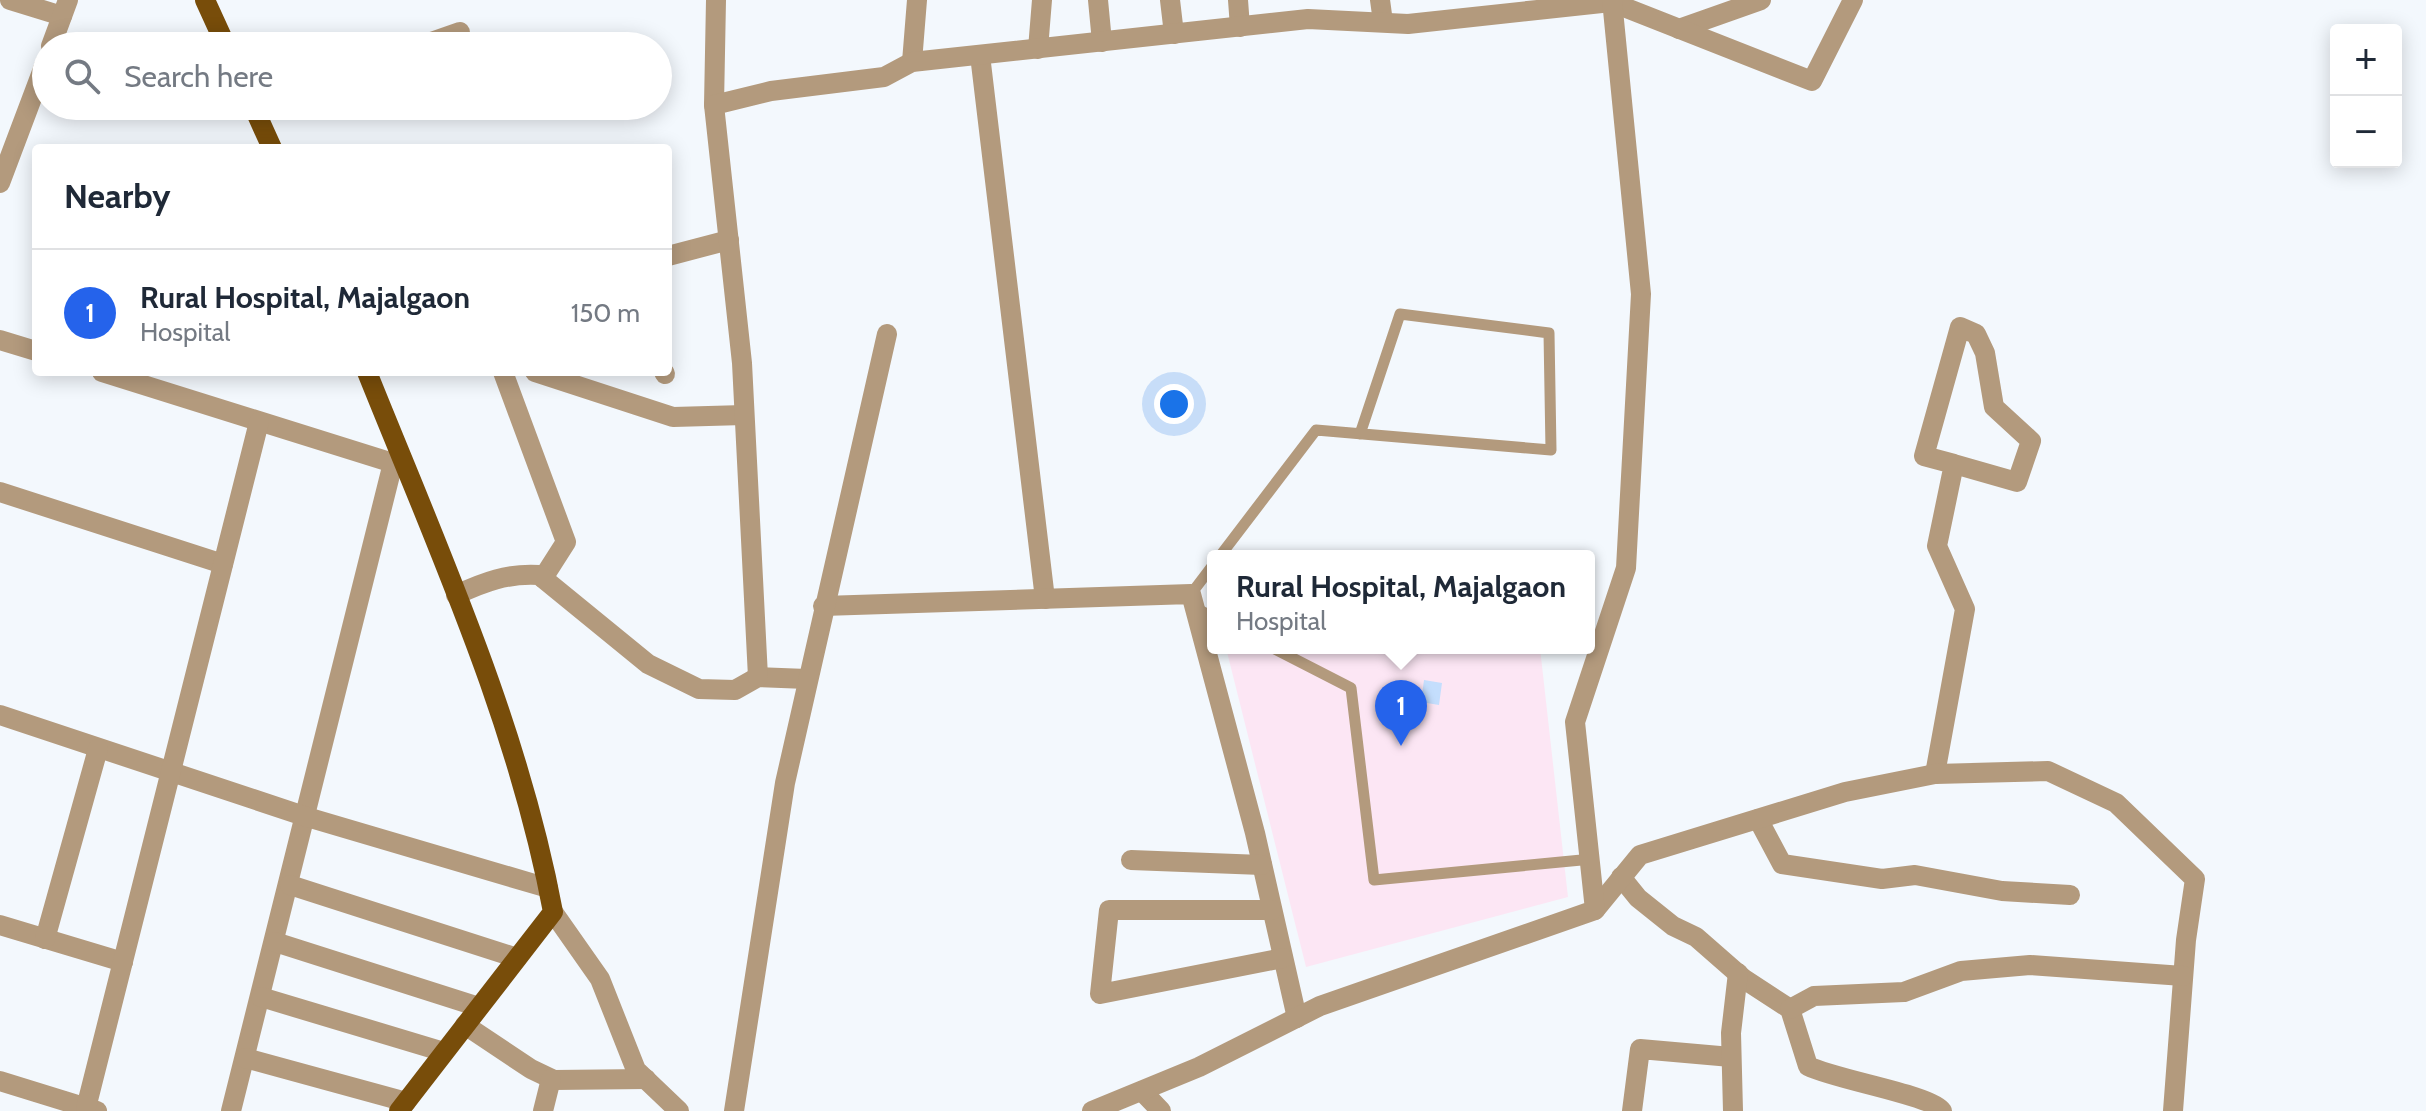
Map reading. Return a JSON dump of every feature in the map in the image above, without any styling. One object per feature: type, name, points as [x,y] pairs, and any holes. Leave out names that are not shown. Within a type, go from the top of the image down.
[{"type":"main road","points":[[205,0],[220,32]]},
{"type":"main road","points":[[259,120],[270,144]]},
{"type":"main road","points":[[369,376],[487,672],[537,829],[553,912],[402,1106]]},
{"type":"street","points":[[10,0],[65,8],[56,32]]},
{"type":"street","points":[[716,0],[714,105],[744,415],[758,677]]},
{"type":"street","points":[[912,62],[917,0]]},
{"type":"street","points":[[1038,49],[1042,0]]},
{"type":"street","points":[[1098,0],[1102,42]]},
{"type":"street","points":[[1170,0],[1174,34]]},
{"type":"street","points":[[1238,0],[1240,27]]},
{"type":"street","points":[[1380,0],[1383,22]]},
{"type":"street","points":[[1679,29],[1761,0]]},
{"type":"street","points":[[714,105],[771,91],[884,77],[912,62],[1240,27],[1307,10],[1408,24],[1612,1],[1812,81],[1853,0]]},
{"type":"street","points":[[1595,910],[1592,859],[1575,722],[1626,568],[1641,294],[1612,1]]},
{"type":"street","points":[[980,55],[1045,599]]},
{"type":"street","points":[[0,183],[32,98]]},
{"type":"street","points":[[672,255],[729,240]]},
{"type":"street","points":[[1960,327],[1976,334],[1985,353],[1994,407],[2031,441],[2017,482],[1954,464],[1924,456],[1960,327]]},
{"type":"street","points":[[734,1111],[785,783],[887,334]]},
{"type":"street","points":[[0,340],[32,350]]},
{"type":"street","points":[[115,376],[393,463],[307,817],[231,1111]]},
{"type":"street","points":[[504,376],[566,542],[543,578]]},
{"type":"street","points":[[547,376],[673,417],[744,415]]},
{"type":"street","points":[[0,1081],[92,1109],[123,962],[259,422]]},
{"type":"street","points":[[1935,774],[1965,609],[1937,546],[1954,464]]},
{"type":"street","points":[[0,492],[223,564]]},
{"type":"street","points":[[456,595],[488,580],[520,574],[543,578],[648,664],[699,689],[735,690],[758,677],[807,679]]},
{"type":"street","points":[[823,606],[1045,599],[1200,606],[1207,635]]},
{"type":"street","points":[[1211,654],[1297,1018]]},
{"type":"street","points":[[0,715],[170,774],[548,888]]},
{"type":"street","points":[[45,939],[98,749]]},
{"type":"street","points":[[1104,1109],[1199,1067],[1320,1006],[1595,910],[1640,855],[1845,792],[1935,774],[2048,771],[2116,803],[2195,879],[2183,976],[2173,1111]]},
{"type":"street","points":[[1758,819],[1782,864],[1882,879],[1915,875],[2002,891],[2070,895]]},
{"type":"street","points":[[1131,860],[1262,865]]},
{"type":"street","points":[[1621,877],[1638,898],[1673,926],[1696,937],[1738,973],[1790,1009],[1808,1066],[1828,1076],[1867,1087],[1925,1098],[1942,1111]]},
{"type":"street","points":[[290,885],[517,958]]},
{"type":"street","points":[[1272,910],[1109,910],[1100,994],[1283,958]]},
{"type":"street","points":[[553,912],[600,979],[636,1070],[679,1111]]},
{"type":"street","points":[[0,925],[123,962]]},
{"type":"street","points":[[275,942],[479,1007]]},
{"type":"street","points":[[1790,1009],[1814,996],[1904,992],[1961,971],[2030,965],[2183,976]]},
{"type":"street","points":[[1733,1111],[1731,1057],[1738,973]]},
{"type":"street","points":[[261,997],[444,1052]]},
{"type":"street","points":[[465,1025],[551,1079],[646,1079]]},
{"type":"street","points":[[1632,1111],[1640,1049],[1731,1057]]},
{"type":"street","points":[[245,1058],[402,1106]]},
{"type":"street","points":[[543,1111],[551,1079]]},
{"type":"street","points":[[1142,1091],[1161,1111]]},
{"type":"lane","points":[[1225,550],[1316,430],[1360,434],[1551,450],[1549,333],[1400,314],[1360,434]]},
{"type":"lane","points":[[1200,606],[1207,584]]},
{"type":"lane","points":[[1285,654],[1351,688],[1374,880],[1592,859]]},
{"type":"shaded area","points":[[1228,654],[1541,654],[1568,897],[1306,967]]},
{"type":"building","points":[[1424,680],[1442,683],[1439,705],[1421,702]]},
{"type":"place","name":"Rural Hospital, Majalgaon","points":[[1401,746]]}]
